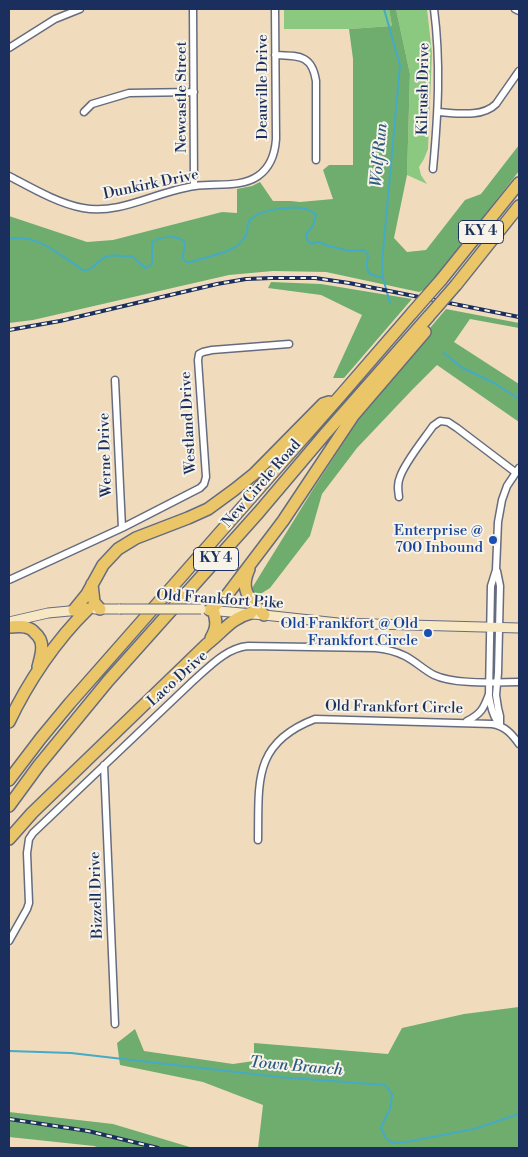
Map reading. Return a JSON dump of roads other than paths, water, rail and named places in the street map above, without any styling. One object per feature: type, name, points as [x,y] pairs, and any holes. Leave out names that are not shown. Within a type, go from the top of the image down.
[{"type":"highway","name":"New Circle Road","points":[[9,780],[70,703],[441,280],[519,183]]},
{"type":"highway","name":"New Circle Road","points":[[9,806],[108,680],[259,512],[456,285],[519,206]]},
{"type":"highway","points":[[207,644],[216,628],[216,618],[208,610],[227,595],[252,563],[283,521],[353,416],[429,327],[429,316]]},
{"type":"highway","points":[[74,610],[86,596],[103,565],[118,548],[136,538],[188,518],[213,505],[254,474],[324,404],[341,395]]},
{"type":"highway","points":[[252,563],[246,577],[245,586],[251,600],[264,614]]},
{"type":"highway","points":[[9,722],[16,706],[60,640],[73,624],[94,609],[92,584]]},
{"type":"highway","points":[[9,839],[32,813],[207,644],[234,620],[251,613]]},
{"type":"highway","points":[[9,627],[28,628],[34,631],[40,638],[42,653],[36,676]]},
{"type":"main road","name":"Old Frankfort Pike","points":[[9,622],[48,613],[120,608],[208,610],[264,614],[338,623],[519,628]]},
{"type":"street","points":[[9,48],[55,18],[80,9]]},
{"type":"street","name":"Newcastle Street","points":[[194,9],[194,186]]},
{"type":"street","name":"Deauville Drive","points":[[246,181],[264,172],[275,151],[275,9]]},
{"type":"street","name":"Kilrush Drive","points":[[433,169],[438,112],[438,46],[434,9]]},
{"type":"street","points":[[515,9],[519,11]]},
{"type":"street","points":[[275,55],[298,56],[308,60],[315,72],[316,160]]},
{"type":"street","points":[[438,112],[470,113],[487,111],[496,104],[519,71]]},
{"type":"street","points":[[84,112],[92,104],[129,93],[194,92]]},
{"type":"street","name":"Dunkirk Drive","points":[[9,176],[53,198],[72,205],[93,209],[115,207],[194,186],[246,181]]},
{"type":"street","name":"Westland Drive","points":[[122,528],[198,489],[204,484],[206,477],[199,354],[212,350],[289,344]]},
{"type":"street","name":"Werne Drive","points":[[115,380],[122,528]]},
{"type":"street","points":[[399,497],[398,485],[404,468],[433,426],[440,421],[448,422],[458,428],[517,470],[506,486],[500,506],[496,570],[491,586],[495,627],[496,695],[500,725]]},
{"type":"street","points":[[9,580],[122,528]]},
{"type":"street","points":[[495,627],[489,694],[493,714],[496,721],[519,744]]},
{"type":"street","name":"Laco Drive","points":[[9,941],[29,903],[27,853],[29,839],[40,825],[104,765],[218,659],[229,652],[243,646],[388,649],[406,656],[434,675],[446,679],[519,682]]},
{"type":"street","points":[[465,722],[475,717],[483,709],[489,694]]},
{"type":"street","name":"Old Frankfort Circle","points":[[258,840],[259,782],[263,767],[275,745],[288,732],[299,725],[315,719],[465,722],[500,725]]},
{"type":"street","name":"Bizzell Drive","points":[[104,765],[115,1024]]},
{"type":"waterway","name":"Wolf Run","points":[[384,9],[400,65],[382,263],[383,278],[390,303]]},
{"type":"waterway","points":[[9,239],[19,238],[39,242],[83,270],[90,269],[108,256],[133,257],[146,268],[152,263],[152,242],[160,238],[178,238],[185,242],[183,259],[186,262],[191,262],[234,248],[246,235],[248,222],[261,213],[275,209],[302,208],[310,210],[316,215],[313,226],[306,234],[309,242],[312,244],[319,242],[350,251],[364,250],[368,255],[367,270],[373,275],[383,278]]},
{"type":"waterway","name":"Wolf Run","points":[[444,353],[461,367],[494,383],[519,399]]},
{"type":"waterway","name":"Town Branch","points":[[9,1051],[71,1053],[279,1077],[385,1085],[392,1094],[390,1109],[381,1127],[385,1137],[392,1143],[474,1129],[519,1114]]},
{"type":"railway","points":[[9,330],[60,321],[217,284],[246,279],[272,278],[315,278],[349,283],[519,317]]},
{"type":"railway","points":[[9,1119],[88,1131],[158,1148]]},
{"type":"place","name":"Enterprise @ 700 Inbound","points":[[493,540]]},
{"type":"place","name":"Old Frankfort @ Old Frankfort Circle","points":[[428,633]]}]
